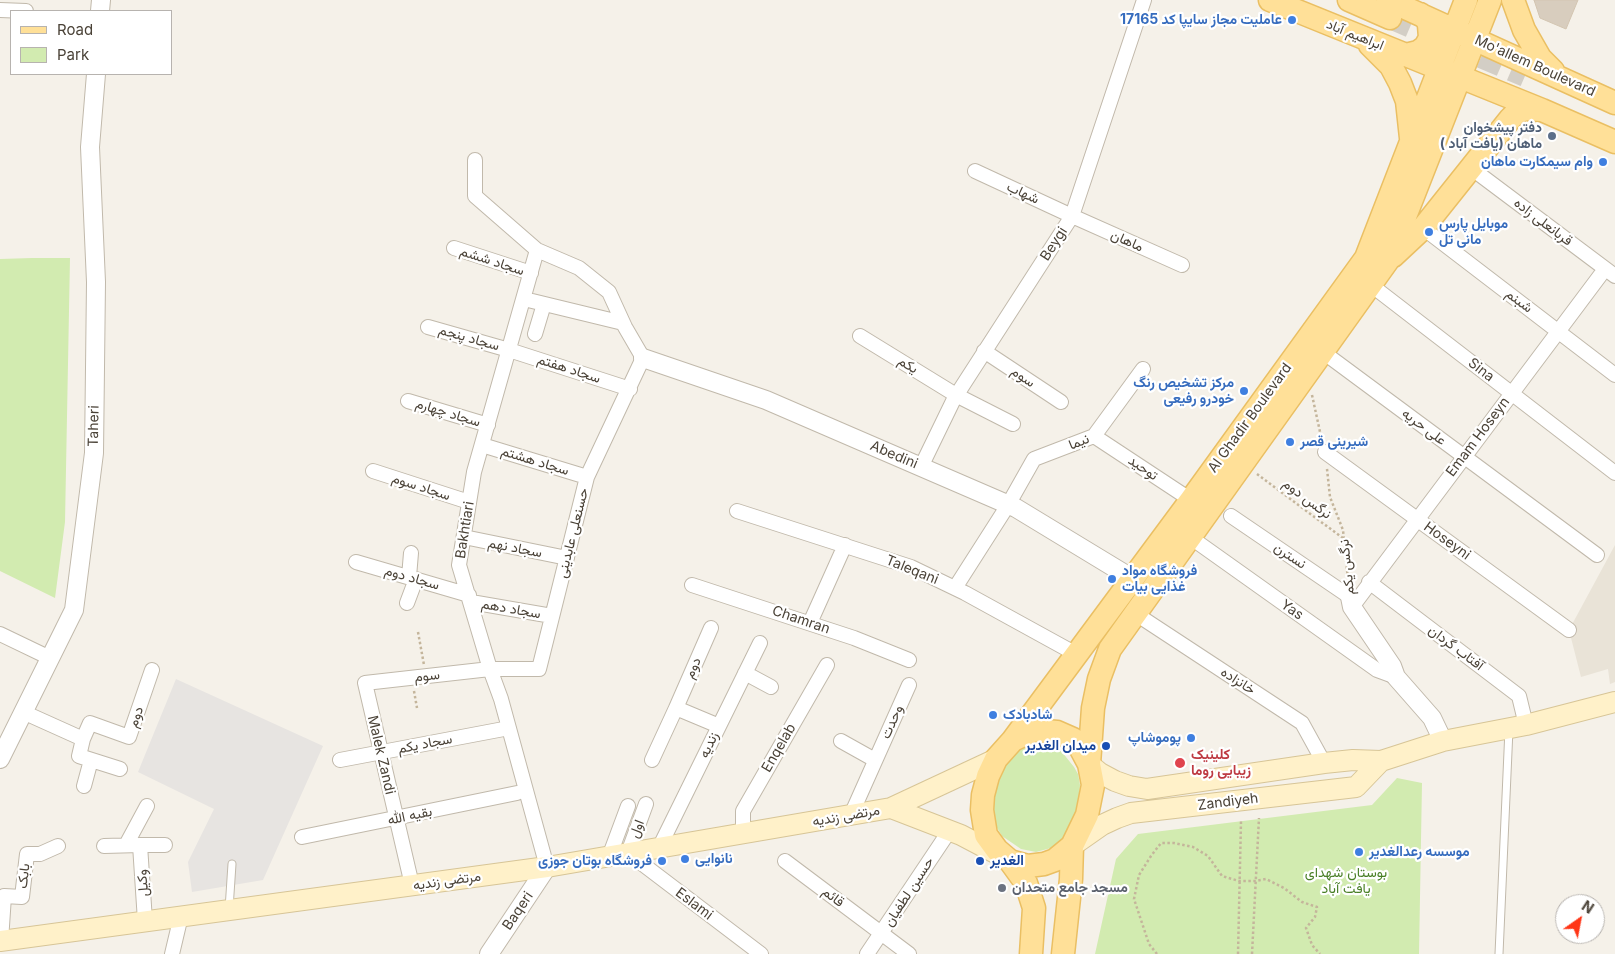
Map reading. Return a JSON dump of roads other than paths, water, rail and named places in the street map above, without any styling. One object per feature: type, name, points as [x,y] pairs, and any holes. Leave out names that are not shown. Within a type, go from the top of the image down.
[{"type":"main road","name":"ابراهیم آباد","points":[[1270,0],[1381,23],[1420,14],[1454,30]]},
{"type":"main road","name":"ابراهیم آباد","points":[[1306,0],[1381,23]]},
{"type":"main road","name":"ابراهیم آباد","points":[[1349,0],[1381,23],[1406,55],[1450,73]]},
{"type":"main road","points":[[1450,73],[1454,30],[1466,0]]},
{"type":"main road","points":[[1450,73],[1475,39],[1490,0]]},
{"type":"main road","points":[[1513,0],[1524,30],[1540,58],[1559,77]]},
{"type":"main road","points":[[1406,55],[1418,52],[1425,47],[1430,38],[1427,19],[1420,14]]},
{"type":"main road","points":[[1381,23],[1391,66],[1400,82],[1407,101],[1412,141]]},
{"type":"main road","name":"Mo'allem Boulevard","points":[[1454,30],[1615,103]]},
{"type":"main road","points":[[1482,86],[1479,75],[1481,64],[1486,54],[1496,48]]},
{"type":"main road","points":[[1450,73],[1615,142]]},
{"type":"main road","name":"Al Ghadir Boulevard","points":[[1012,740],[1133,579],[1366,258],[1412,141],[1450,73]]},
{"type":"main road","name":"Al Ghadir Boulevard","points":[[1090,764],[1093,708],[1099,679],[1110,649],[1388,260],[1450,73]]},
{"type":"main road","name":"Mo'allem Boulevard","points":[[1615,114],[1521,84],[1615,135]]},
{"type":"main road","points":[[1388,260],[1424,228],[1470,168],[1517,112],[1526,109],[1542,110]]},
{"type":"main road","name":"Zandiyeh","points":[[1090,764],[1100,773],[1114,781],[1147,789],[1324,763],[1353,760],[1381,761],[1443,741],[1517,727],[1615,702]]},
{"type":"main road","points":[[891,808],[950,830],[1010,861],[1028,866],[1044,864],[1055,860],[1072,846],[1083,826],[1092,795],[1093,785],[1090,764],[1073,739],[1057,732],[1034,730],[1012,740],[996,759],[988,776],[983,795],[983,822],[986,835],[1010,861],[1026,883],[1034,908],[1031,951],[1063,952],[1071,879],[1072,846]]},
{"type":"main road","name":"مرتضی زندیه","points":[[0,941],[547,867],[891,808],[996,759]]},
{"type":"main road","name":"Zandiyeh","points":[[1072,846],[1102,825],[1130,814],[1356,787],[1381,761]]},
{"type":"street","name":"Beygi","points":[[921,467],[956,394],[1072,216],[1144,0]]},
{"type":"street","name":"Taheri","points":[[0,759],[4,741],[23,712],[74,610],[94,453],[96,282],[90,147],[96,75]]},
{"type":"street","points":[[475,160],[475,196],[537,250],[578,268],[608,292],[622,323],[644,358]]},
{"type":"street","name":"قربانعلی زاده","points":[[1470,168],[1610,272]]},
{"type":"street","name":"شهاب","points":[[975,171],[1072,216]]},
{"type":"street","name":"ماهان","points":[[1072,216],[1182,265]]},
{"type":"street","name":"شبنم","points":[[1424,228],[1615,375]]},
{"type":"street","name":"سجاد ششم","points":[[454,248],[531,274]]},
{"type":"street","name":"Bakhtiari","points":[[537,250],[474,472],[460,565],[490,669],[501,699],[547,867]]},
{"type":"street","name":"Emam Hoseyn","points":[[1351,602],[1369,582],[1558,331],[1610,272]]},
{"type":"street","name":"Sina","points":[[1371,285],[1615,473]]},
{"type":"street","points":[[524,299],[622,323]]},
{"type":"street","points":[[535,334],[544,304]]},
{"type":"street","name":"سجاد پنجم","points":[[428,327],[509,350]]},
{"type":"street","name":"یکم","points":[[860,336],[956,394]]},
{"type":"street","name":"سجاد هفتم","points":[[509,350],[630,388]]},
{"type":"street","name":"سوم","points":[[984,351],[1061,402]]},
{"type":"street","name":"علی حریه","points":[[1323,352],[1597,555]]},
{"type":"street","name":"حسنعلی عابدینی","points":[[490,669],[538,669],[587,477],[644,358]]},
{"type":"street","name":"Abedini","points":[[644,358],[766,400],[1008,505],[1133,579]]},
{"type":"street","name":"نیما","points":[[955,588],[1008,505],[1034,459],[1094,436],[1143,369]]},
{"type":"street","points":[[956,394],[1013,424]]},
{"type":"street","name":"سجاد چهارم","points":[[408,400],[488,425]]},
{"type":"street","name":"توحید","points":[[1094,436],[1191,500]]},
{"type":"street","name":"سجاد هشتم","points":[[482,445],[587,477]]},
{"type":"street","name":"Hoseyni","points":[[1325,452],[1569,630]]},
{"type":"street","name":"سجاد سوم","points":[[373,471],[469,502]]},
{"type":"street","name":"Taleqani","points":[[737,511],[911,567],[955,588],[1076,654]]},
{"type":"street","name":"نسترن","points":[[1231,516],[1351,602]]},
{"type":"street","name":"سجاد نهم","points":[[464,537],[567,558]]},
{"type":"street","name":"Yas","points":[[1190,538],[1378,670],[1396,677]]},
{"type":"street","points":[[810,623],[845,545]]},
{"type":"street","points":[[407,603],[412,578],[411,553]]},
{"type":"street","name":"سجاد دوم","points":[[356,562],[412,578],[470,598]]},
{"type":"street","name":"آفتاب گردان","points":[[1369,582],[1519,696],[1517,727]]},
{"type":"street","name":"Chamran","points":[[692,585],[854,638],[909,660]]},
{"type":"street","name":"سجاد دهم","points":[[470,598],[552,616]]},
{"type":"street","name":"نرگس یکم","points":[[1351,602],[1392,666],[1396,677],[1432,718],[1443,741]]},
{"type":"street","name":"خانزاده","points":[[1136,614],[1302,723],[1324,763]]},
{"type":"street","name":"دوم","points":[[652,760],[711,628]]},
{"type":"street","points":[[0,634],[50,658]]},
{"type":"street","name":"زندیه","points":[[659,848],[760,643]]},
{"type":"street","name":"Enqelab","points":[[743,834],[743,811],[827,665]]},
{"type":"street","name":"سوم","points":[[365,683],[490,669]]},
{"type":"street","name":"دوم","points":[[83,739],[90,723],[129,737],[152,670]]},
{"type":"street","points":[[745,673],[772,687]]},
{"type":"street","name":"Malek Zandi","points":[[365,683],[412,886]]},
{"type":"street","name":"وحدت","points":[[851,815],[909,685]]},
{"type":"street","points":[[676,708],[719,726]]},
{"type":"street","points":[[23,712],[83,739],[79,756],[120,769]]},
{"type":"street","name":"سجاد یکم","points":[[340,760],[508,728]]},
{"type":"street","points":[[841,741],[875,760]]},
{"type":"street","points":[[84,786],[92,760]]},
{"type":"street","name":"بقیه الله","points":[[302,837],[517,793]]},
{"type":"street","name":"اول","points":[[618,855],[646,804]]},
{"type":"street","points":[[133,845],[148,806]]},
{"type":"street","points":[[618,855],[628,806]]},
{"type":"street","name":"حسین لطفیان","points":[[867,954],[950,830]]},
{"type":"street","name":"وکیل","points":[[133,845],[145,921]]},
{"type":"street","points":[[104,846],[165,845]]},
{"type":"street","name":"بابک","points":[[0,941],[4,896],[22,897],[27,854],[40,854],[58,846]]},
{"type":"street","name":"Eslami","points":[[618,855],[760,954]]},
{"type":"street","name":"قائم","points":[[785,861],[910,954]]},
{"type":"street","name":"Baqeri","points":[[489,954],[547,867]]},
{"type":"street","points":[[172,954],[181,916]]},
{"type":"lane","points":[[1500,954],[1517,727]]},
{"type":"lane","points":[[228,910],[232,864]]},
{"type":"tunnel","points":[[1390,18],[1525,76]]},
{"type":"place","name":"عاملیت مجاز سایپا کد 17165","points":[[1292,20]]},
{"type":"place","name":"دفتر پیشخوان ماهان (یافت آباد )","points":[[1552,136]]},
{"type":"place","name":"وام سیمکارت ماهان","points":[[1603,162]]},
{"type":"place","name":"موبایل پارس مانی تل","points":[[1429,232]]},
{"type":"place","name":"مرکز تشخیص رنگ خودرو رفیعی","points":[[1244,391]]},
{"type":"place","name":"شیرینی قصر","points":[[1290,442]]},
{"type":"place","name":"فروشگاه مواد غذایی بیات","points":[[1112,579]]},
{"type":"place","name":"شادبادک","points":[[993,715]]},
{"type":"place","name":"پوموشاپ","points":[[1191,738]]},
{"type":"place","name":"میدان الغدیر","points":[[1106,746]]},
{"type":"place","name":"کلینیک زیبایی روما","points":[[1180,763]]},
{"type":"place","name":"موسسه رعدالغدیر","points":[[1359,852]]},
{"type":"place","name":"نانوایی","points":[[685,859]]},
{"type":"place","name":"فروشگاه بوتان جوزی","points":[[662,861]]},
{"type":"place","name":"الغدیر","points":[[980,861]]},
{"type":"place","name":"مسجد جامع متحدان","points":[[1002,888]]},
{"type":"park label","name":"بوستان شهدای یافت آباد","points":[[1346,882]]}]
